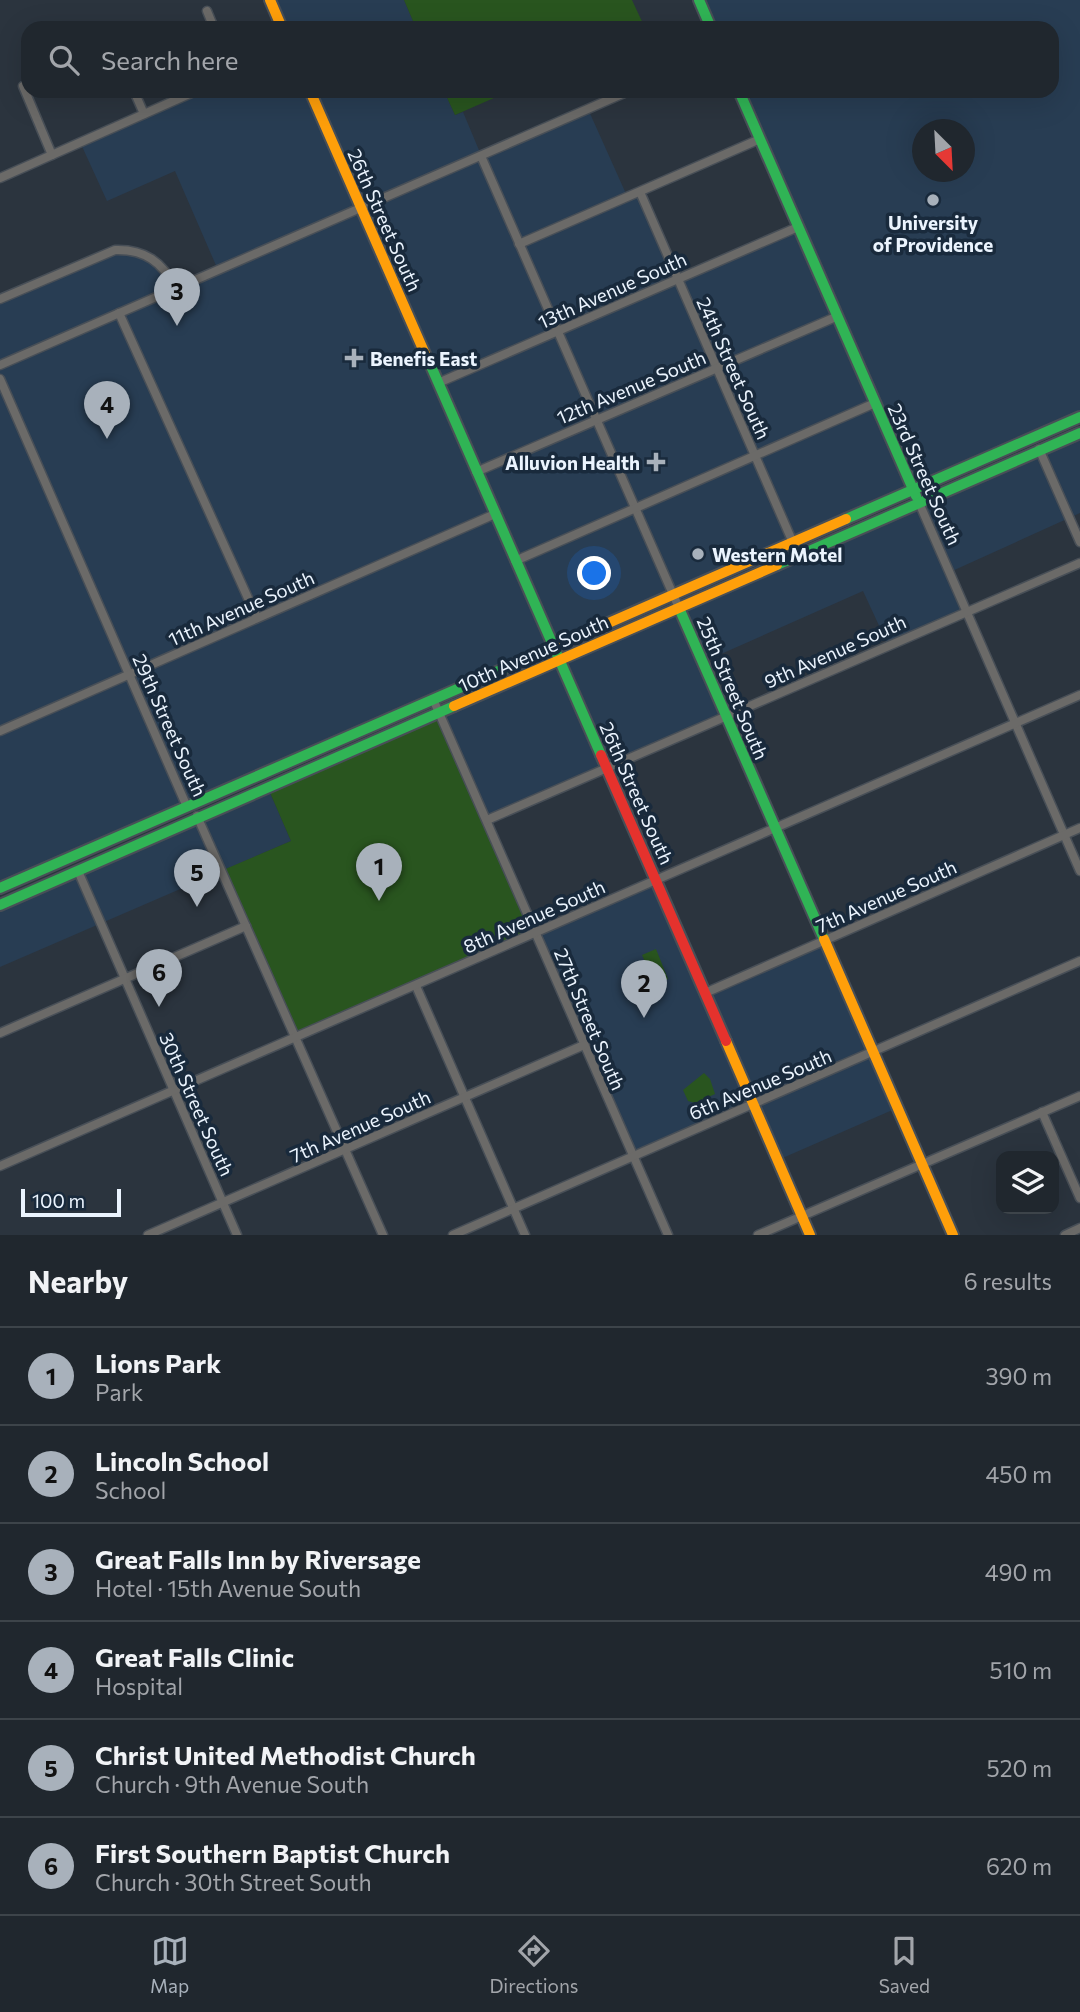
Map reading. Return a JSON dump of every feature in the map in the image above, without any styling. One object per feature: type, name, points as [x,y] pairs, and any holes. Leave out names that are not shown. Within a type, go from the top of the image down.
[{"type":"main road","points":[[270,0],[279,21]]},
{"type":"main road","points":[[699,0],[708,21]]},
{"type":"main road","name":"26th Street South","points":[[313,98],[810,1235]]},
{"type":"main road","name":"23rd Street South","points":[[742,98],[920,505]]},
{"type":"main road","name":"10th Avenue South","points":[[0,888],[1080,417]]},
{"type":"main road","name":"10th Avenue South","points":[[0,905],[1080,433]]},
{"type":"main road","name":"25th Street South","points":[[679,608],[953,1235]]},
{"type":"street","points":[[207,11],[211,21]]},
{"type":"street","points":[[28,98],[52,155]]},
{"type":"street","points":[[137,98],[144,114]]},
{"type":"street","points":[[0,178],[180,98]]},
{"type":"street","points":[[0,365],[613,98]]},
{"type":"street","points":[[519,244],[760,139]]},
{"type":"street","name":"25th Street South","points":[[481,156],[679,608]]},
{"type":"street","name":"24th Street South","points":[[640,191],[799,558]]},
{"type":"street","name":"13th Avenue South","points":[[438,383],[798,227]]},
{"type":"street","points":[[0,299],[99,255],[123,250],[146,254],[157,261],[176,288]]},
{"type":"street","points":[[119,313],[257,618]]},
{"type":"street","name":"12th Avenue South","points":[[476,472],[838,316]]},
{"type":"street","name":"29th Street South","points":[[0,379],[130,673],[185,806],[200,818],[383,1235]]},
{"type":"street","points":[[515,561],[875,403]]},
{"type":"street","points":[[1034,438],[1080,542]]},
{"type":"street","name":"23rd Street South","points":[[920,505],[1080,871]]},
{"type":"street","name":"11th Avenue South","points":[[0,731],[495,514]]},
{"type":"street","name":"9th Avenue South","points":[[487,820],[1080,563]]},
{"type":"street","name":"8th Avenue South","points":[[0,1166],[1080,695]]},
{"type":"street","name":"27th Street South","points":[[433,699],[668,1235]]},
{"type":"street","name":"7th Avenue South","points":[[705,993],[1080,828]]},
{"type":"street","name":"30th Street South","points":[[78,871],[237,1235]]},
{"type":"street","points":[[0,1033],[246,926]]},
{"type":"street","name":"6th Avenue South","points":[[453,1235],[1080,961]]},
{"type":"street","points":[[416,985],[525,1235]]},
{"type":"street","name":"7th Avenue South","points":[[148,1235],[584,1045]]},
{"type":"street","points":[[758,1235],[1080,1096]]},
{"type":"street","points":[[1042,1112],[1080,1198]]},
{"type":"street","points":[[1065,1235],[1080,1228]]},
{"type":"shaded area","points":[[270,0],[404,0],[413,21],[279,21]]},
{"type":"shaded area","points":[[699,0],[1080,0],[1080,418],[0,888],[0,299],[115,250],[146,254],[176,288],[218,270],[175,171],[107,201],[80,142],[180,98],[447,98],[455,115],[463,112],[481,155],[588,109],[627,196],[640,192],[678,278],[798,227],[742,98],[1059,98],[1059,21],[708,21]]},
{"type":"shaded area","points":[[1080,433],[1080,513],[950,572],[967,611],[888,645],[863,591],[703,662],[726,716],[487,820],[440,713]]},
{"type":"shaded area","points":[[268,788],[291,841],[0,967],[0,905]]},
{"type":"shaded area","points":[[656,880],[705,992],[825,941],[897,1108],[778,1160],[753,1104],[633,1156],[536,932]]},
{"type":"green space","points":[[404,0],[632,0],[642,21],[413,21]]},
{"type":"green space","points":[[447,98],[494,98],[455,115]]},
{"type":"green space","points":[[440,713],[536,932],[296,1038],[223,870],[291,841],[268,788]]},
{"type":"green space","points":[[656,949],[668,979],[655,985],[642,955]]},
{"type":"green space","points":[[704,1073],[710,1079],[715,1094],[695,1103],[688,1101],[683,1090]]},
{"type":"traffic: fast","points":[[699,0],[708,21]]},
{"type":"traffic: fast","points":[[742,98],[916,496]]},
{"type":"traffic: fast","points":[[431,366],[601,755]]},
{"type":"traffic: fast","points":[[846,519],[1080,417]]},
{"type":"traffic: fast","points":[[777,565],[1080,433]]},
{"type":"traffic: fast","points":[[679,608],[824,939]]},
{"type":"traffic: fast","points":[[0,888],[540,653]]},
{"type":"traffic: fast","points":[[0,905],[454,706]]},
{"type":"traffic: slow","points":[[270,0],[279,21]]},
{"type":"traffic: slow","points":[[313,98],[429,363]]},
{"type":"traffic: slow","points":[[540,653],[846,519]]},
{"type":"traffic: slow","points":[[454,706],[777,565]]},
{"type":"traffic: slow","points":[[824,939],[953,1235]]},
{"type":"traffic: slow","points":[[726,1041],[810,1235]]},
{"type":"traffic: jam","points":[[601,755],[726,1041]]},
{"type":"place","name":"University of Providence","points":[[933,200]]},
{"type":"place","name":"Great Falls Inn by Riversage","points":[[177,326]]},
{"type":"place","name":"Benefis East","points":[[354,358]]},
{"type":"place","name":"Great Falls Clinic","points":[[107,439]]},
{"type":"place","name":"Alluvion Health","points":[[656,462]]},
{"type":"place","name":"Western Motel","points":[[698,554]]},
{"type":"place","name":"Lions Park","points":[[379,901]]},
{"type":"place","name":"Christ United Methodist Church","points":[[197,907]]},
{"type":"place","name":"First Southern Baptist Church","points":[[159,1007]]},
{"type":"place","name":"Lincoln School","points":[[644,1018]]}]
